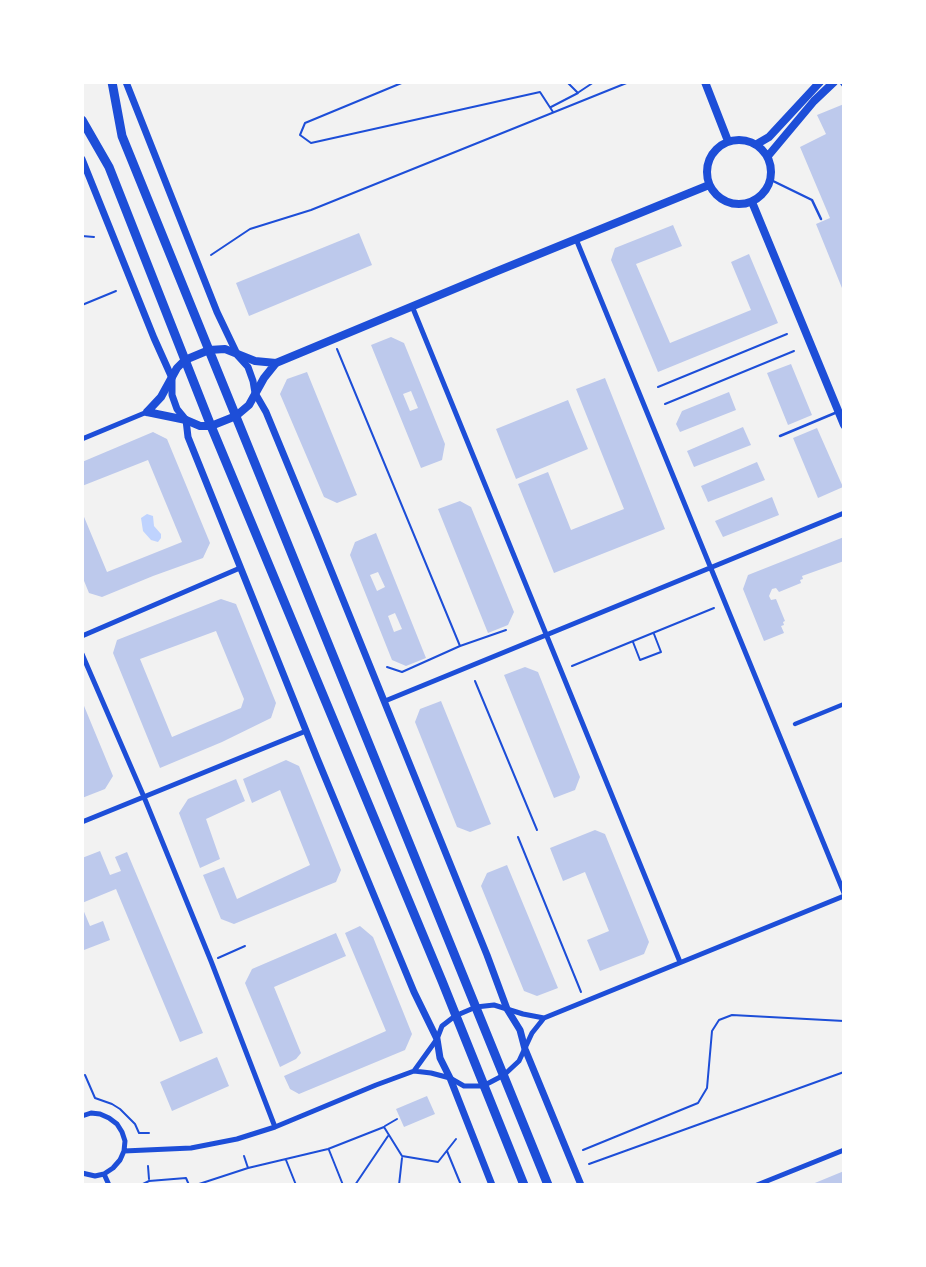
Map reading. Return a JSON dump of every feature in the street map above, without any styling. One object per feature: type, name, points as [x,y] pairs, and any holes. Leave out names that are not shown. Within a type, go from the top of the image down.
[{"type":"main road","points":[[112,82],[122,136],[548,1185]]},
{"type":"main road","points":[[705,82],[728,141]]},
{"type":"main road","points":[[757,144],[769,137],[820,82]]},
{"type":"main road","points":[[768,156],[814,101],[834,82]]},
{"type":"main road","points":[[82,120],[109,167],[211,426],[335,721],[524,1185]]},
{"type":"main road","points":[[748,140],[757,144],[768,156],[772,172],[767,189],[761,197],[752,202],[727,202],[709,185],[709,159],[717,148],[728,141],[748,140]]},
{"type":"main road","points":[[147,412],[161,397],[177,368],[185,360],[209,350],[225,349],[255,361],[276,362],[709,185]]},
{"type":"main road","points":[[752,202],[844,425]]},
{"type":"main road","points":[[147,412],[186,420],[200,426],[211,426],[236,416],[249,405],[276,362]]},
{"type":"street","points":[[126,82],[217,312],[238,356],[248,367],[255,393],[281,448],[581,1185]]},
{"type":"street","points":[[82,159],[172,378],[172,395],[177,409],[186,420],[188,437],[240,568],[414,992],[437,1039],[440,1058],[492,1185]]},
{"type":"street","points":[[124,1151],[191,1148],[237,1139],[275,1127],[414,1071],[450,1078],[464,1086],[483,1086],[504,1075],[519,1061],[532,1033],[544,1018],[844,895],[576,239]]},
{"type":"street","points":[[412,306],[680,962]]},
{"type":"street","points":[[82,439],[147,412]]},
{"type":"street","points":[[384,701],[844,513]]},
{"type":"street","points":[[82,636],[240,568]]},
{"type":"street","points":[[82,654],[211,961],[275,1127]]},
{"type":"street","points":[[795,724],[844,704]]},
{"type":"street","points":[[82,822],[306,731]]},
{"type":"street","points":[[414,1071],[443,1026],[455,1016],[476,1007],[494,1005],[544,1018]]},
{"type":"street","points":[[82,1116],[100,1114],[109,1118],[117,1124],[125,1141],[124,1151],[113,1168],[104,1174],[82,1173]]},
{"type":"street","points":[[757,1185],[844,1150]]},
{"type":"street","points":[[104,1174],[109,1185]]},
{"type":"lane","points":[[840,82],[844,87]]},
{"type":"lane","points":[[771,180],[812,200],[821,219]]},
{"type":"lane","points":[[780,436],[838,411]]},
{"type":"path","points":[[404,82],[304,123],[300,135],[311,143],[540,92],[554,113]]},
{"type":"path","points":[[567,82],[578,93]]},
{"type":"path","points":[[211,256],[250,229],[311,210],[629,82]]},
{"type":"path","points":[[550,107],[592,83]]},
{"type":"path","points":[[82,236],[94,237]]},
{"type":"path","points":[[82,304],[116,290]]},
{"type":"path","points":[[658,387],[787,334]]},
{"type":"path","points":[[332,339],[460,646]]},
{"type":"path","points":[[665,404],[794,351]]},
{"type":"path","points":[[572,666],[714,608]]},
{"type":"path","points":[[387,667],[402,672],[460,646],[506,630]]},
{"type":"path","points":[[632,641],[640,660],[651,656],[661,652],[653,633]]},
{"type":"path","points":[[475,681],[537,830]]},
{"type":"path","points":[[518,838],[584,1002]]},
{"type":"path","points":[[211,961],[245,947]]},
{"type":"path","points":[[583,1150],[698,1103],[707,1088],[712,1031],[719,1020],[732,1015],[844,1021]]},
{"type":"path","points":[[589,1164],[844,1072]]},
{"type":"path","points":[[85,1075],[95,1098],[120,1109],[135,1124],[139,1133],[149,1133]]},
{"type":"path","points":[[196,1185],[248,1168],[328,1149],[384,1127],[397,1119]]},
{"type":"path","points":[[384,1127],[402,1156],[399,1185]]},
{"type":"path","points":[[355,1185],[389,1134]]},
{"type":"path","points":[[402,1156],[438,1162],[456,1139]]},
{"type":"path","points":[[328,1149],[343,1185]]},
{"type":"path","points":[[447,1150],[461,1185]]},
{"type":"path","points":[[244,1156],[248,1168]]},
{"type":"path","points":[[285,1158],[296,1185]]},
{"type":"path","points":[[148,1166],[149,1181]]},
{"type":"path","points":[[141,1185],[149,1181],[186,1178],[189,1185]]},
{"type":"water","points":[[147,514],[153,516],[154,526],[161,534],[158,542],[151,540],[143,531],[141,518]]},
{"type":"building","points":[[844,104],[844,293],[816,224],[830,218],[800,147],[826,134],[817,115]]},
{"type":"building","points":[[673,225],[682,246],[636,264],[670,343],[751,310],[731,262],[749,254],[778,323],[658,372],[611,260],[615,248]]},
{"type":"building","points":[[359,233],[372,265],[249,316],[236,283]]},
{"type":"building","points":[[391,337],[404,343],[445,444],[442,460],[421,468],[371,345]],"holes":[[[411,391],[418,408],[410,411],[403,394]]]},
{"type":"building","points":[[791,364],[812,415],[788,425],[767,373]]},
{"type":"building","points":[[307,372],[357,495],[337,503],[324,497],[280,394],[287,379]]},
{"type":"building","points":[[605,378],[665,529],[554,573],[518,484],[548,472],[571,530],[624,509],[576,389]]},
{"type":"building","points":[[729,392],[736,410],[680,432],[676,424],[682,411]]},
{"type":"building","points":[[568,400],[588,449],[516,479],[496,429]]},
{"type":"building","points":[[743,427],[751,445],[694,467],[687,451]]},
{"type":"building","points":[[817,428],[843,487],[818,498],[793,438]]},
{"type":"building","points":[[153,432],[167,439],[210,543],[203,558],[102,597],[89,593],[82,576],[82,512],[107,572],[182,542],[148,460],[82,486],[82,462]]},
{"type":"building","points":[[757,462],[765,480],[708,502],[701,486]]},
{"type":"building","points":[[772,497],[779,515],[723,537],[715,521]]},
{"type":"building","points":[[460,501],[471,507],[514,612],[508,625],[488,633],[438,509]]},
{"type":"building","points":[[376,533],[426,658],[406,666],[392,660],[350,555],[355,542]],"holes":[[[378,572],[385,587],[377,591],[370,575]],[[395,613],[402,629],[394,632],[388,616]]]},
{"type":"building","points":[[844,537],[844,561],[802,576],[801,583],[779,592],[776,588],[772,589],[769,596],[771,600],[776,599],[785,621],[781,626],[784,633],[764,641],[743,589],[748,575]]},
{"type":"building","points":[[221,599],[236,604],[276,703],[271,718],[160,768],[113,653],[117,640]],"holes":[[[216,631],[244,699],[241,708],[172,737],[140,659]]]},
{"type":"building","points":[[525,667],[538,672],[580,777],[575,790],[554,798],[504,675]]},
{"type":"building","points":[[82,701],[113,776],[105,789],[82,798]]},
{"type":"building","points":[[441,701],[491,824],[470,832],[457,827],[415,722],[420,709]]},
{"type":"building","points":[[286,760],[299,766],[341,870],[336,882],[234,924],[221,919],[203,875],[224,867],[237,899],[310,865],[280,790],[252,803],[243,779]]},
{"type":"building","points":[[236,779],[245,801],[206,819],[220,859],[200,868],[179,813],[188,799]]},
{"type":"building","points":[[595,830],[605,834],[649,942],[644,954],[600,971],[587,940],[609,931],[585,872],[563,881],[550,848]]},
{"type":"building","points":[[100,851],[110,875],[121,871],[115,857],[127,852],[203,1033],[180,1042],[116,889],[82,903],[82,858]]},
{"type":"building","points":[[507,865],[558,988],[537,996],[524,991],[481,886],[487,873]]},
{"type":"building","points":[[82,907],[90,926],[103,921],[110,940],[84,950]]},
{"type":"building","points":[[360,926],[373,937],[412,1034],[405,1050],[299,1094],[290,1089],[284,1076],[386,1031],[345,933]]},
{"type":"building","points":[[336,933],[346,956],[274,987],[301,1053],[296,1059],[280,1067],[245,983],[252,969]]},
{"type":"building","points":[[217,1057],[229,1086],[172,1111],[160,1082]]},
{"type":"building","points":[[427,1096],[435,1114],[404,1127],[396,1109]]},
{"type":"building","points":[[844,1171],[844,1185],[810,1185]]}]
